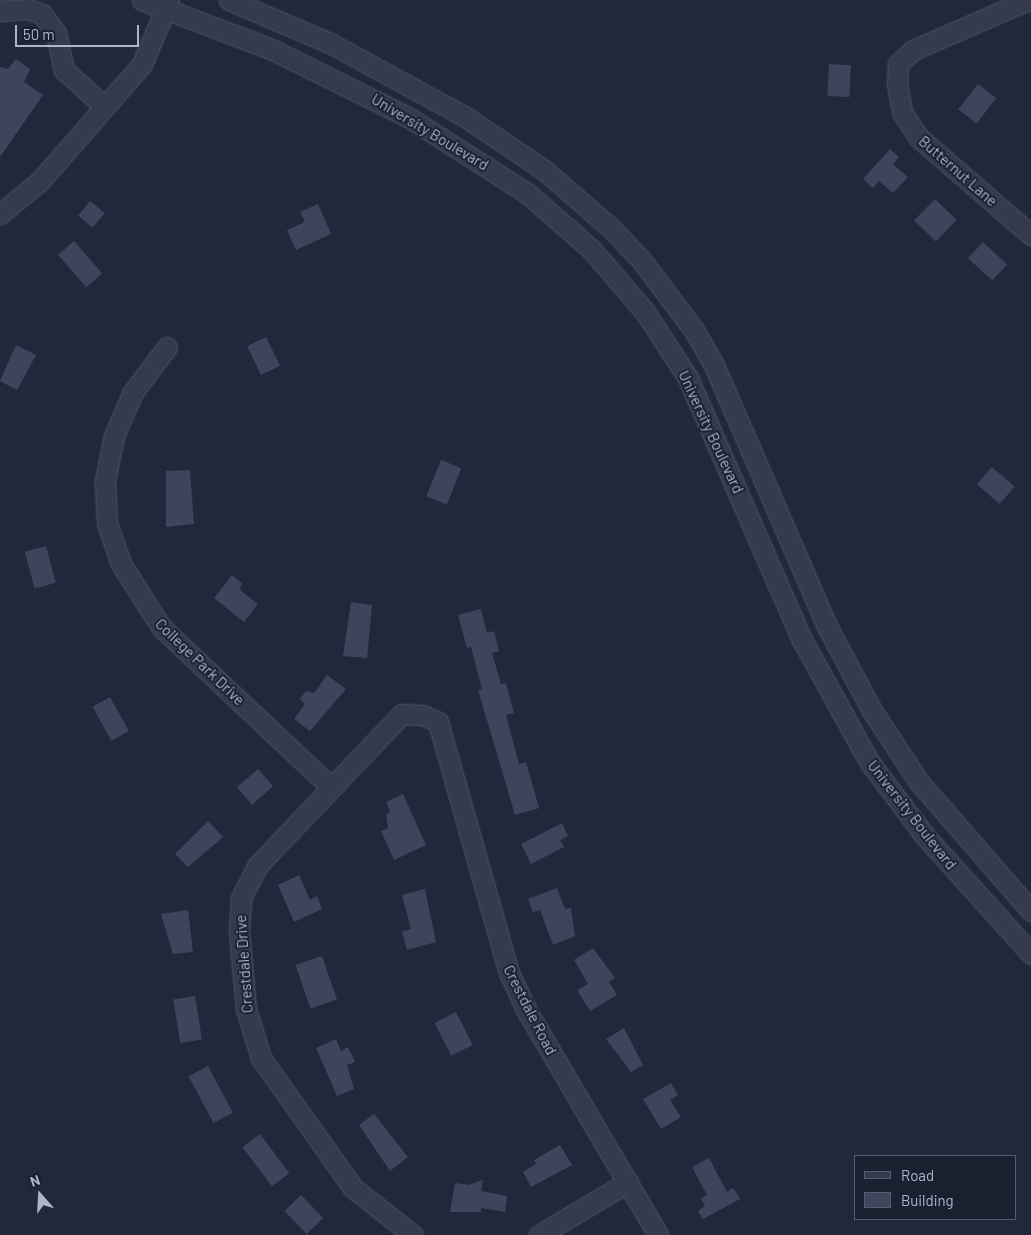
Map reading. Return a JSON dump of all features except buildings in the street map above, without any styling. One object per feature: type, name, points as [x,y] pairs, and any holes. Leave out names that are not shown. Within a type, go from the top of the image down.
[{"type":"street","name":"University Boulevard","points":[[142,0],[168,4],[318,69],[449,140],[533,198],[620,280],[669,346],[707,416],[802,640],[846,723],[924,835],[1031,954]]},
{"type":"street","name":"University Boulevard","points":[[229,0],[338,47],[472,121],[577,197],[642,261],[694,330],[718,372],[828,628],[871,709],[919,782],[1031,911]]},
{"type":"street","name":"Butternut Lane","points":[[1028,0],[913,50],[898,64],[897,83],[902,112],[918,137],[1031,235]]},
{"type":"street","points":[[0,214],[40,181],[142,64],[168,4]]},
{"type":"street","points":[[0,10],[28,9],[42,14],[56,33],[64,70],[105,107]]},
{"type":"street","name":"College Park Drive","points":[[167,347],[133,392],[114,436],[105,481],[107,523],[121,564],[162,628],[332,788]]},
{"type":"street","name":"Crestdale Drive","points":[[413,1235],[353,1188],[332,1161],[261,1058],[246,1009],[239,930],[241,898],[257,866],[402,714],[423,715]]},
{"type":"street","name":"Crestdale Road","points":[[423,715],[438,722],[509,973],[528,1013],[658,1235]]},
{"type":"street","points":[[539,1235],[628,1182]]}]
